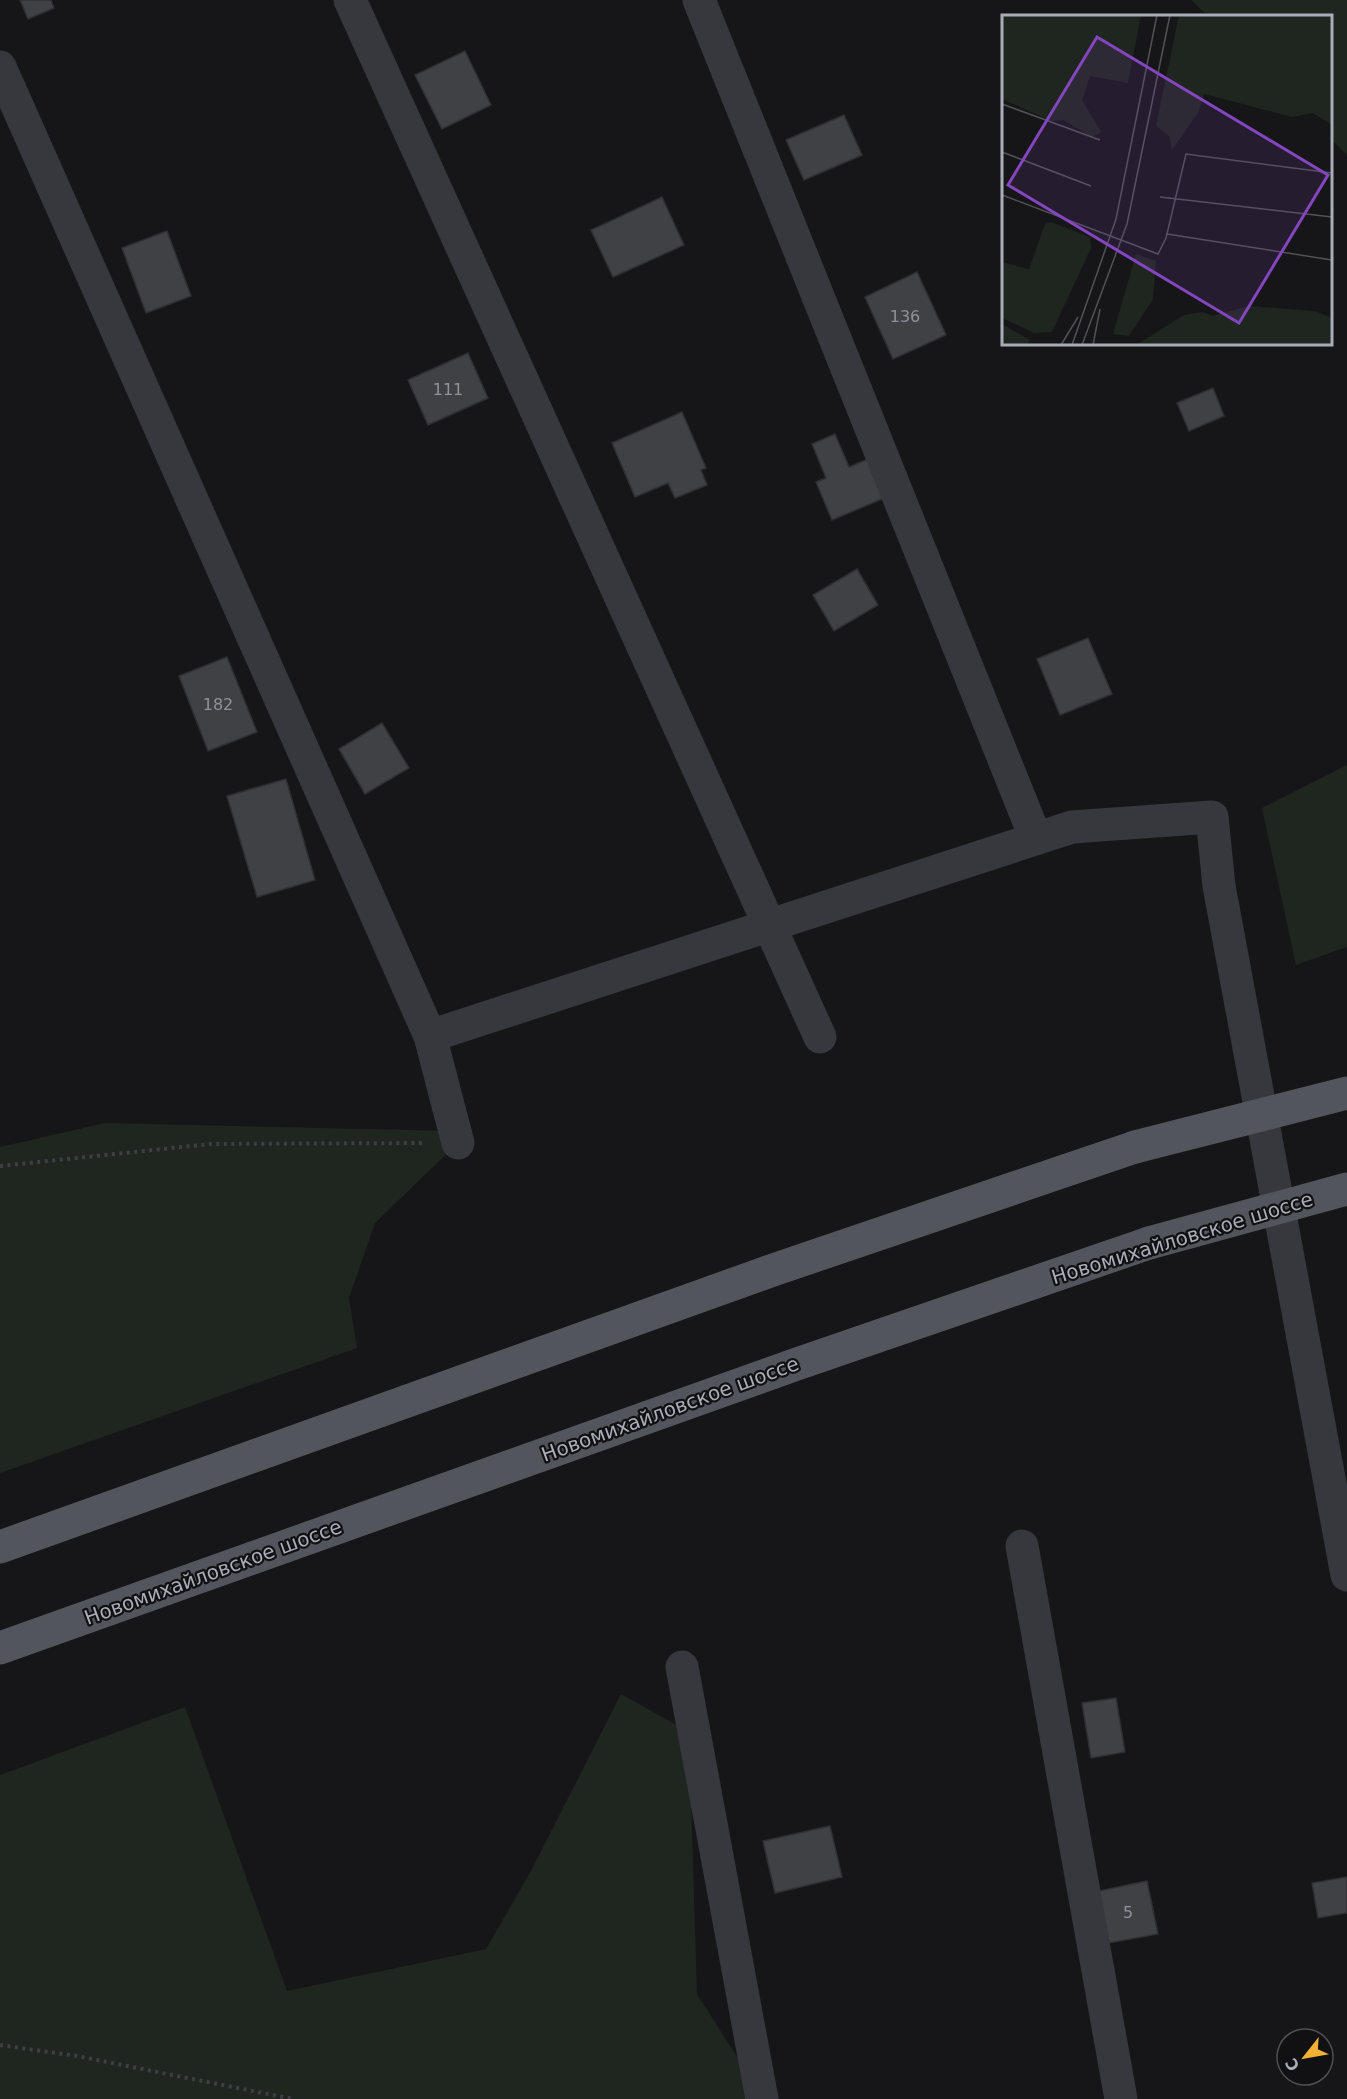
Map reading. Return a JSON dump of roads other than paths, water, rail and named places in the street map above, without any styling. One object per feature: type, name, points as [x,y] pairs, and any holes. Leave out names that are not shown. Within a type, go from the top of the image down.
[{"type":"main road","points":[[0,1547],[776,1269],[1135,1147],[1347,1093]]},
{"type":"main road","name":"Новомихайловское шоссе","points":[[0,1648],[794,1365],[1149,1243],[1347,1189]]},
{"type":"street","points":[[350,0],[772,926],[820,1037]]},
{"type":"street","points":[[699,0],[1036,839]]},
{"type":"street","points":[[0,67],[430,1036],[458,1143]]},
{"type":"street","points":[[430,1036],[1072,827],[1212,817],[1220,886],[1347,1575]]},
{"type":"street","points":[[1022,1546],[1121,2099]]},
{"type":"street","points":[[682,1667],[762,2099]]}]
